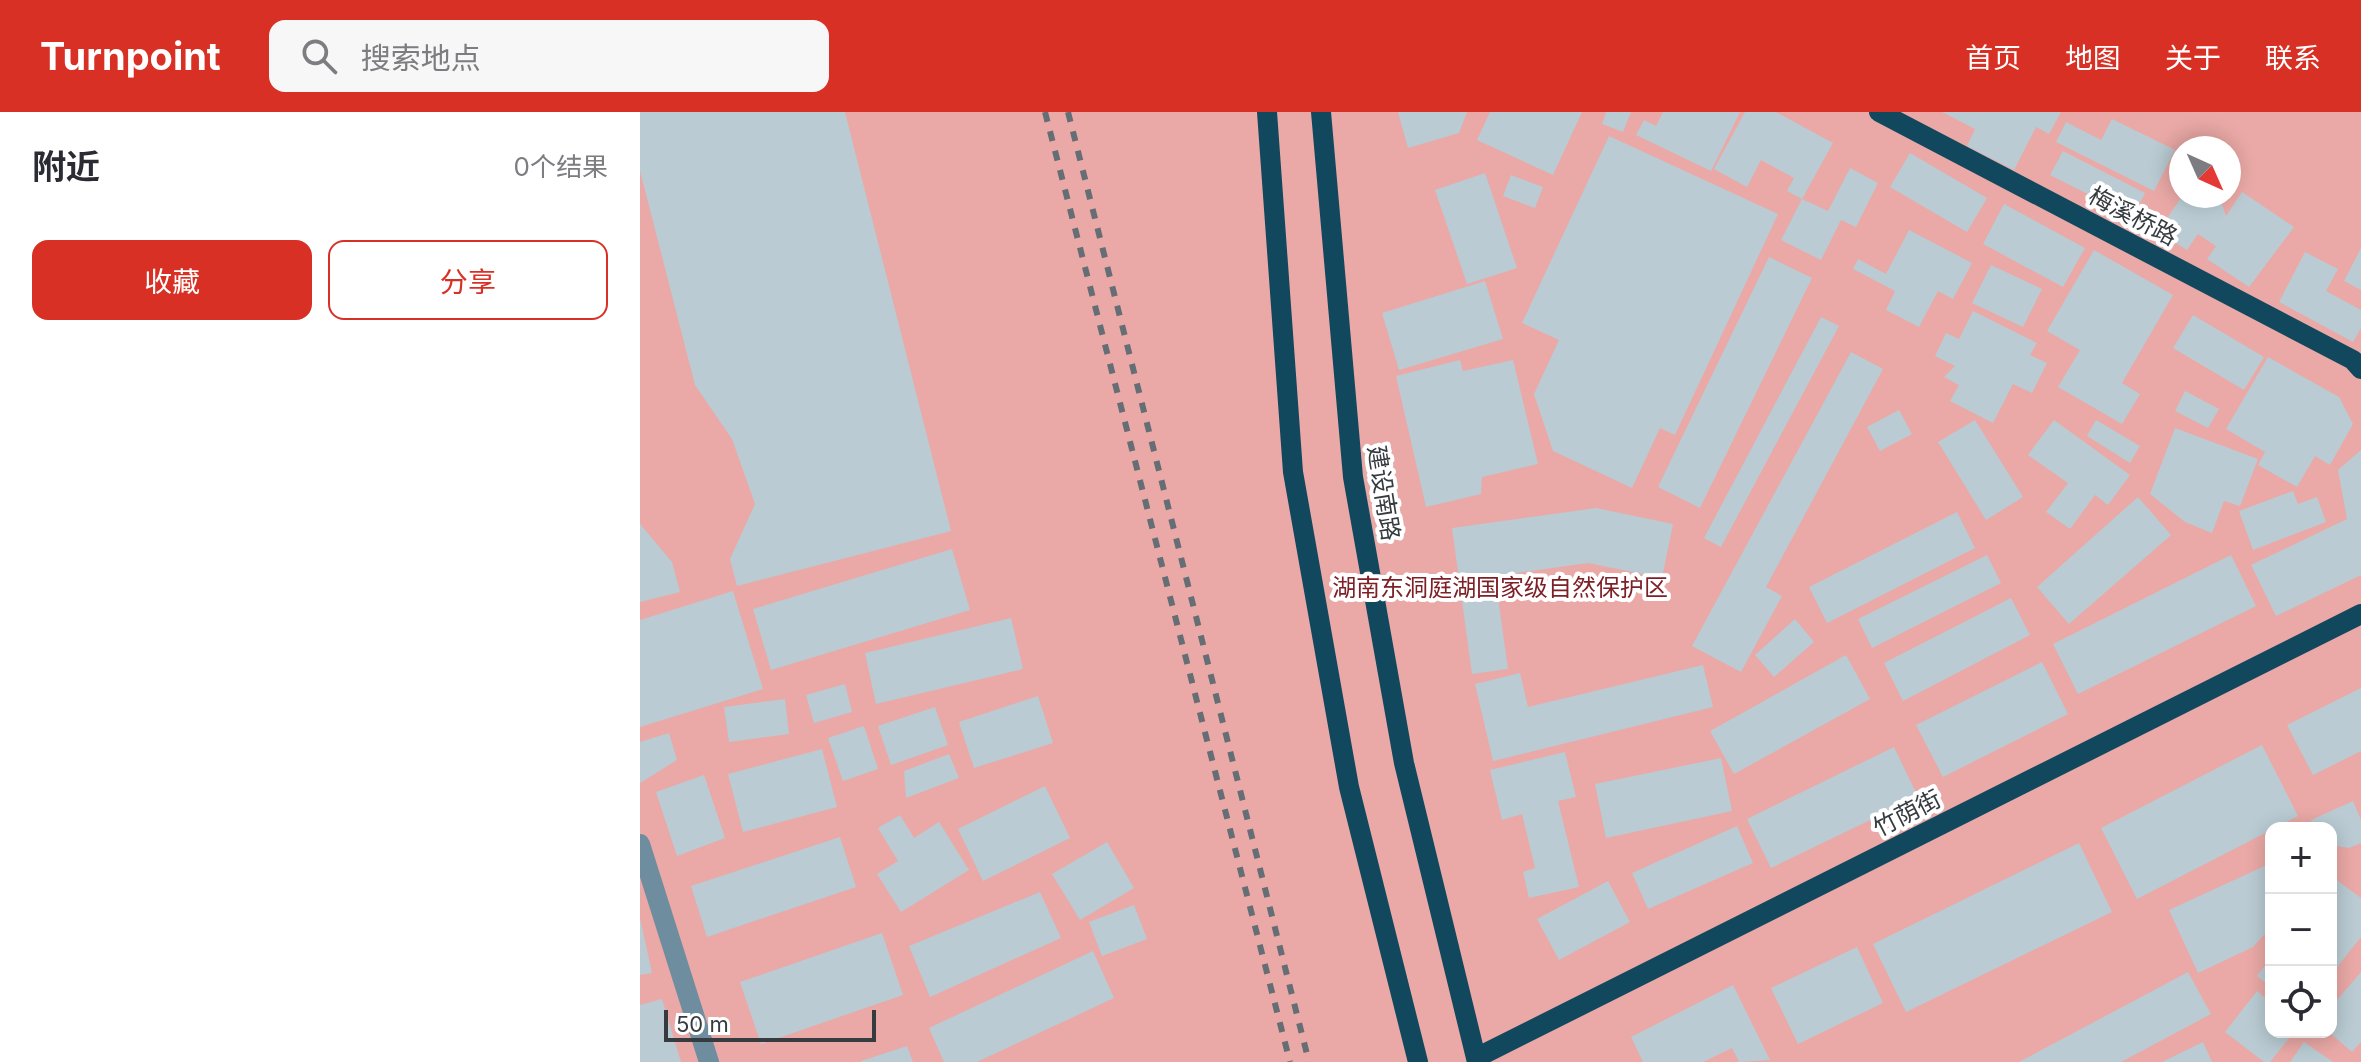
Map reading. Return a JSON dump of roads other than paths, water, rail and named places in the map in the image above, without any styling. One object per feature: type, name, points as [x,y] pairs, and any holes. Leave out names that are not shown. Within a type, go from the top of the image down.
[{"type":"main road","points":[[1267,112],[1293,472],[1349,787],[1418,1062]]},
{"type":"main road","name":"建设南路","points":[[1321,112],[1353,477],[1404,763],[1476,1060]]},
{"type":"main road","name":"梅溪桥路","points":[[1880,112],[2353,360],[2361,369]]},
{"type":"main road","name":"竹荫街","points":[[1476,1060],[2361,614]]},
{"type":"street","points":[[640,844],[709,1062]]},
{"type":"railway","points":[[1045,112],[1290,1062]]},
{"type":"railway","points":[[1068,112],[1309,1062]]},
{"type":"park label","name":"湖南东洞庭湖国家级自然保护区","points":[[1500,587]]}]
